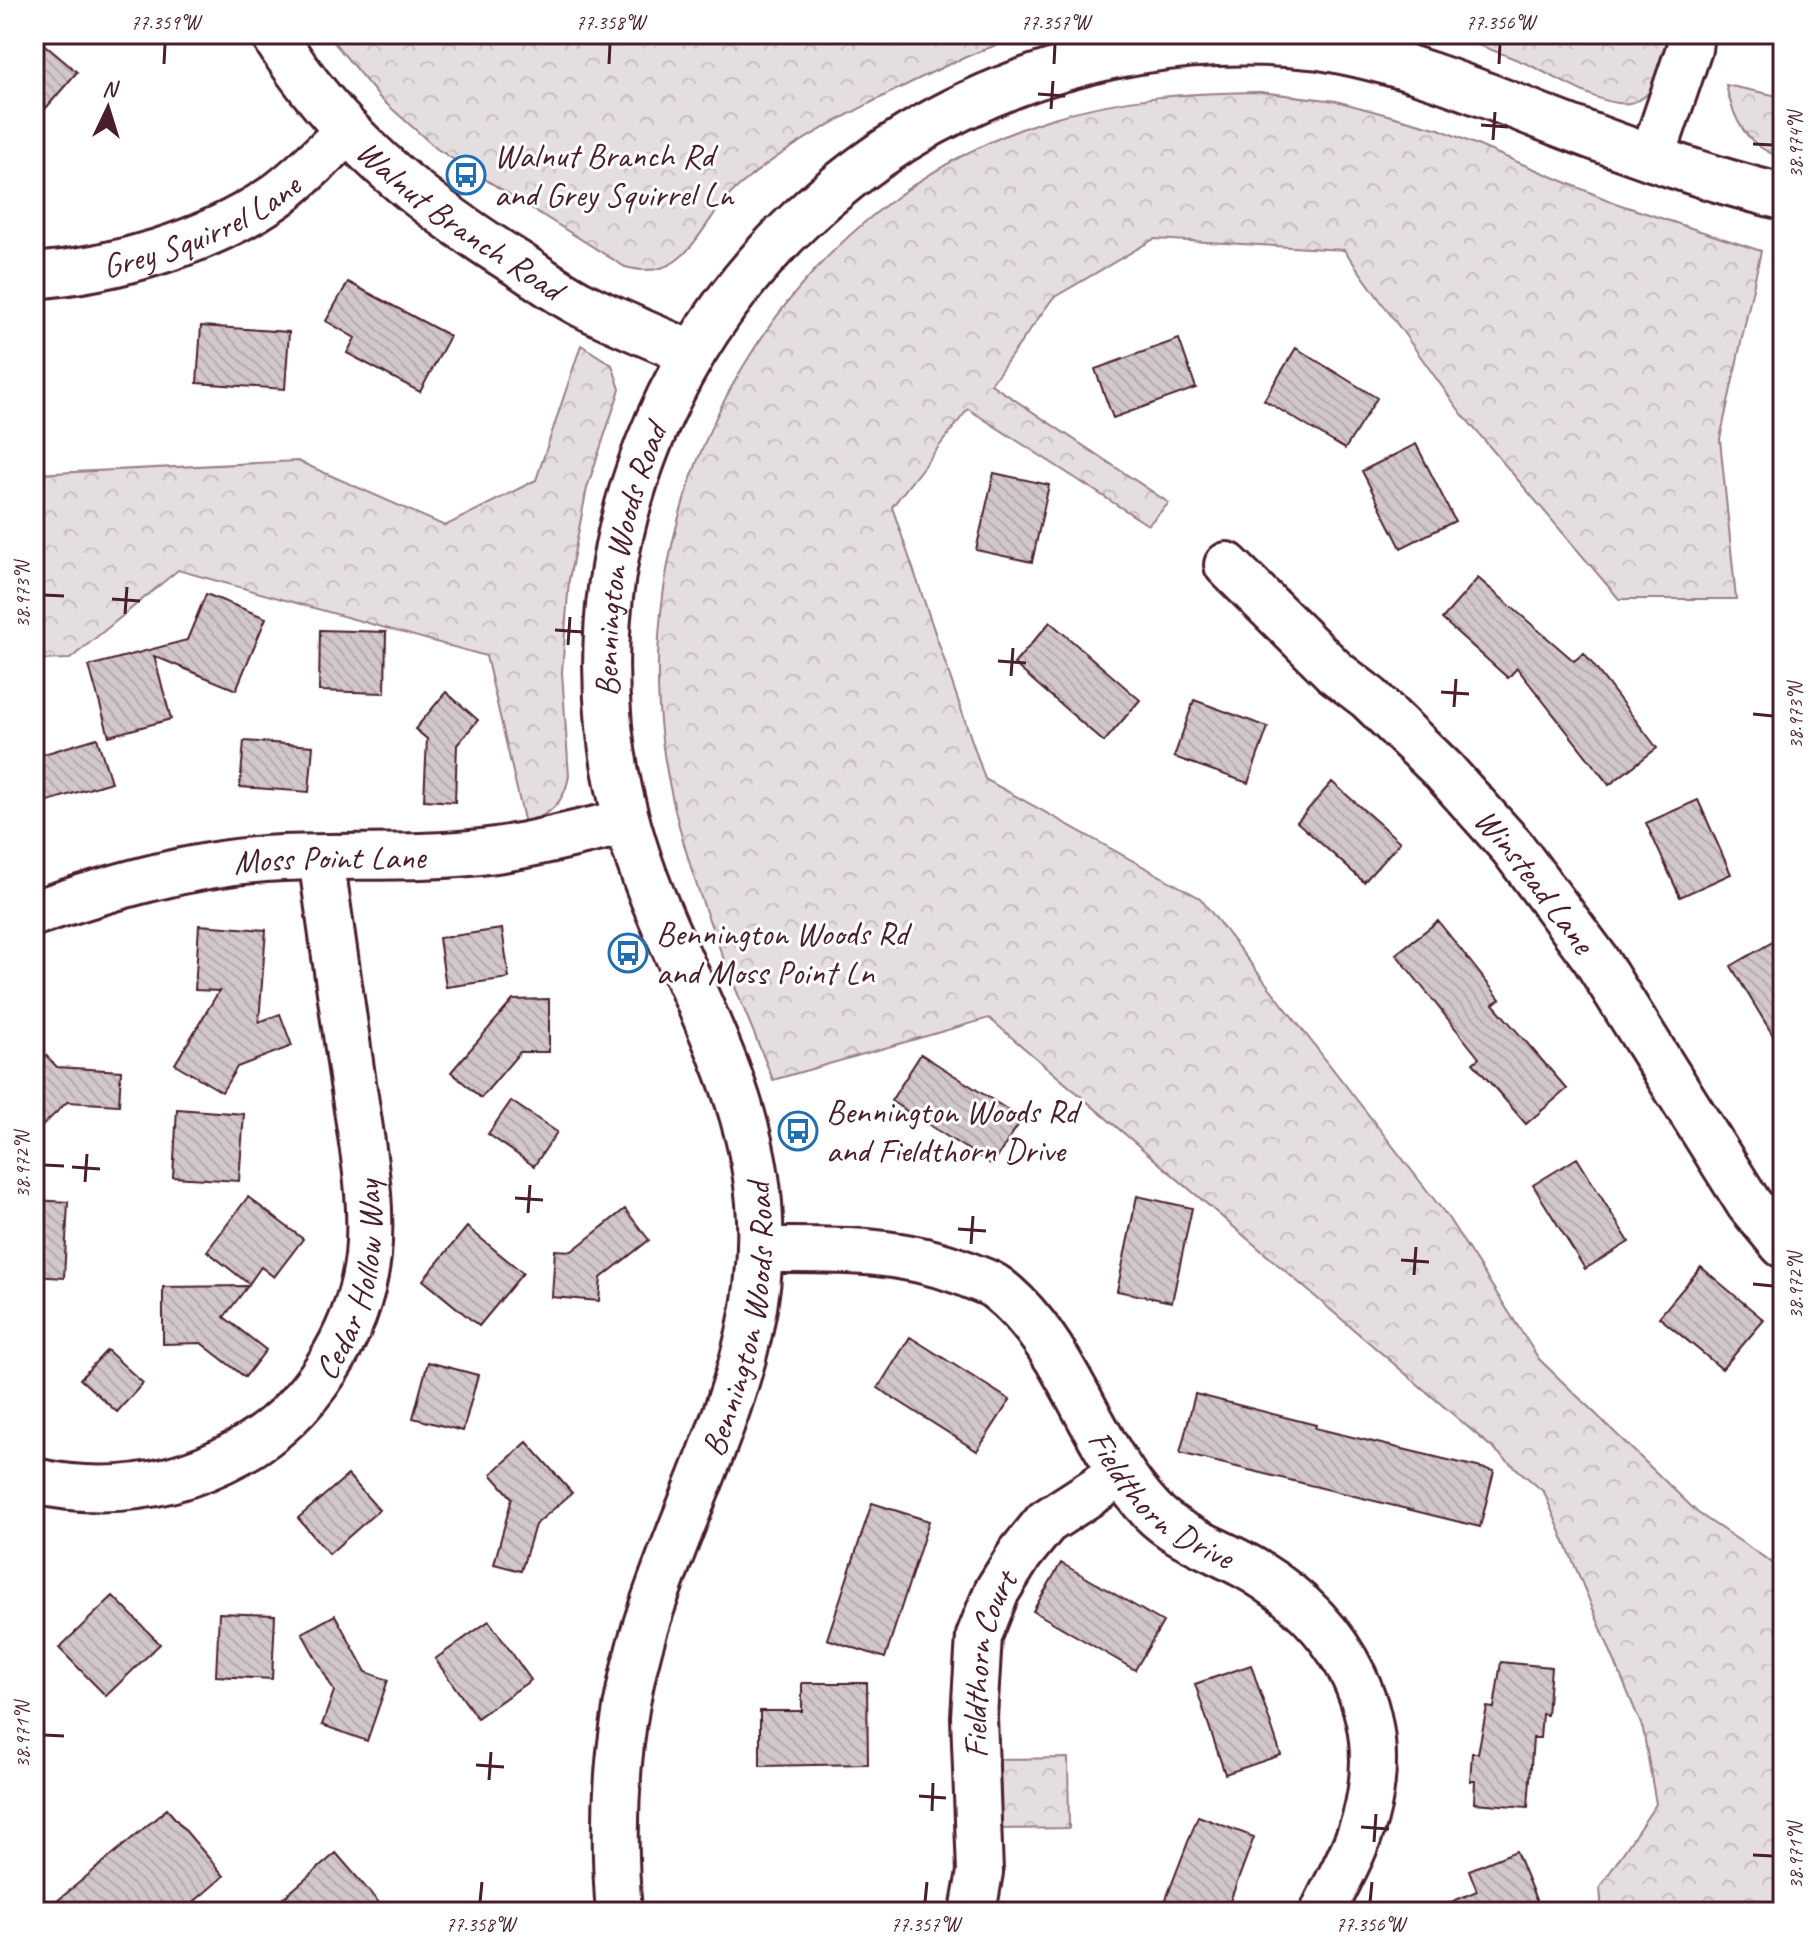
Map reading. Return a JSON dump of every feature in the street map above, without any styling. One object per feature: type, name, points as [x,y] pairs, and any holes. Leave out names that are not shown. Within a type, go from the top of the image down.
[{"type":"street","name":"Walnut Branch Road","points":[[273,34],[295,69],[347,132],[401,184],[455,224],[581,304],[689,352]]},
{"type":"street","points":[[1652,158],[1689,49],[1691,34]]},
{"type":"street","name":"Bennington Woods Road","points":[[619,1912],[614,1858],[617,1778],[628,1698],[646,1627],[734,1396],[752,1331],[760,1285],[759,1202],[750,1142],[734,1083],[651,894],[627,822],[610,732],[605,657],[611,578],[626,504],[646,447],[689,352],[751,262],[796,215],[850,168],[912,126],[975,93],[1038,70],[1105,52],[1175,42],[1246,40],[1330,49],[1380,59],[1468,87],[1652,158],[1783,197]]},
{"type":"street","name":"Grey Squirrel Lane","points":[[34,276],[72,272],[134,259],[194,237],[274,197],[347,132]]},
{"type":"street","name":"Winstead Lane","points":[[1227,565],[1335,672],[1369,698],[1434,761],[1512,847],[1594,957],[1749,1204],[1783,1245]]},
{"type":"street","name":"Moss Point Lane","points":[[34,913],[99,891],[180,871],[264,859],[412,858],[498,850],[627,822]]},
{"type":"street","name":"Cedar Hollow Way","points":[[34,1481],[64,1488],[111,1491],[162,1484],[211,1468],[255,1443],[289,1416],[318,1381],[346,1332],[363,1282],[368,1254],[366,1175],[321,858]]},
{"type":"street","name":"Fieldthorn Drive","points":[[761,1250],[868,1250],[910,1255],[995,1286],[1031,1322],[1060,1364],[1120,1474],[1154,1513],[1200,1543],[1257,1572],[1292,1599],[1343,1654],[1361,1684],[1370,1715],[1373,1781],[1364,1821],[1323,1912]]},
{"type":"street","name":"Fieldthorn Court","points":[[973,1912],[980,1872],[974,1717],[979,1636],[997,1591],[1046,1522],[1120,1474]]},
{"type":"green space","points":[[327,34],[1031,34],[993,46],[938,70],[808,137],[739,186],[679,259],[664,267],[647,270],[625,267],[437,149],[380,98]]},
{"type":"green space","points":[[1443,34],[1666,34],[1660,70],[1650,92],[1635,102],[1616,103],[1596,97],[1515,59]]},
{"type":"green space","points":[[1726,85],[1783,97],[1783,158],[1751,139],[1738,121]]},
{"type":"green space","points":[[1260,92],[1336,101],[1439,129],[1615,203],[1761,251],[1720,439],[1736,599],[1619,599],[1461,413],[1344,250],[1154,239],[1053,298],[991,384],[1169,503],[1148,525],[968,409],[892,507],[985,779],[1200,898],[1447,1216],[1539,1359],[1698,1513],[1783,1570],[1783,1912],[1602,1912],[1600,1887],[1656,1804],[1643,1729],[1544,1492],[989,1018],[773,1080],[718,944],[686,851],[664,756],[659,708],[661,612],[678,519],[710,430],[756,347],[813,272],[882,208],[961,156],[1050,119],[1102,106],[1181,95]]},
{"type":"green space","points":[[581,345],[612,365],[620,389],[587,488],[569,580],[562,672],[569,776],[564,794],[542,816],[525,824],[486,656],[178,570],[70,659],[34,660],[34,474],[298,461],[445,526],[536,480]]},
{"type":"green space","points":[[1068,1758],[1069,1828],[1001,1829],[1000,1759]]},
{"type":"building","points":[[34,36],[77,72],[34,122]]},
{"type":"building","points":[[348,282],[450,336],[420,392],[347,353],[355,338],[326,321]]},
{"type":"building","points":[[201,326],[289,332],[285,389],[197,383]]},
{"type":"building","points":[[1179,339],[1196,388],[1113,418],[1095,369]]},
{"type":"building","points":[[1296,348],[1377,398],[1345,449],[1264,400]]},
{"type":"building","points":[[1416,444],[1455,521],[1401,548],[1362,471]]},
{"type":"building","points":[[994,473],[1049,485],[1032,562],[976,550]]},
{"type":"building","points":[[1478,578],[1574,661],[1584,653],[1657,748],[1609,785],[1517,668],[1508,678],[1442,619]]},
{"type":"building","points":[[206,594],[266,618],[236,690],[154,656],[171,719],[109,736],[89,666],[187,640]]},
{"type":"building","points":[[1050,622],[1140,700],[1104,742],[1014,664]]},
{"type":"building","points":[[320,630],[386,632],[385,693],[319,691]]},
{"type":"building","points":[[446,692],[478,720],[457,745],[455,802],[424,800],[427,739],[415,729]]},
{"type":"building","points":[[1194,700],[1268,727],[1248,783],[1174,757]]},
{"type":"building","points":[[97,738],[111,782],[45,802],[34,757]]},
{"type":"building","points":[[244,741],[313,746],[309,792],[240,787]]},
{"type":"building","points":[[1332,782],[1400,842],[1364,882],[1297,822]]},
{"type":"building","points":[[1698,800],[1731,874],[1680,897],[1646,823]]},
{"type":"building","points":[[1438,921],[1500,999],[1493,1004],[1567,1089],[1526,1124],[1473,1063],[1479,1058],[1396,954]]},
{"type":"building","points":[[199,925],[266,930],[259,1022],[280,1014],[292,1046],[237,1067],[222,1092],[175,1064],[219,991],[195,990]]},
{"type":"building","points":[[502,929],[509,978],[446,987],[439,938]]},
{"type":"building","points":[[1783,936],[1783,1052],[1731,966]]},
{"type":"building","points":[[549,999],[549,1052],[520,1052],[481,1098],[451,1072],[513,1000]]},
{"type":"building","points":[[34,1043],[57,1067],[121,1071],[119,1105],[67,1102],[34,1134]]},
{"type":"building","points":[[921,1054],[1022,1119],[992,1165],[891,1101]]},
{"type":"building","points":[[511,1101],[557,1132],[534,1166],[488,1134]]},
{"type":"building","points":[[177,1109],[244,1114],[239,1181],[173,1177]]},
{"type":"building","points":[[1577,1158],[1629,1242],[1585,1269],[1533,1185]]},
{"type":"building","points":[[1137,1196],[1192,1208],[1172,1302],[1117,1291]]},
{"type":"building","points":[[248,1197],[303,1239],[274,1277],[261,1267],[249,1284],[207,1251]]},
{"type":"building","points":[[34,1200],[68,1202],[64,1278],[34,1276]]},
{"type":"building","points":[[625,1209],[649,1240],[601,1278],[599,1301],[552,1297],[555,1250],[572,1251]]},
{"type":"building","points":[[467,1227],[523,1273],[479,1326],[423,1280]]},
{"type":"building","points":[[1701,1267],[1764,1320],[1722,1369],[1659,1317]]},
{"type":"building","points":[[248,1286],[224,1317],[266,1350],[245,1377],[201,1343],[163,1344],[163,1287]]},
{"type":"building","points":[[910,1337],[1010,1400],[977,1451],[878,1388]]},
{"type":"building","points":[[107,1350],[143,1383],[117,1412],[80,1379]]},
{"type":"building","points":[[428,1362],[478,1375],[463,1431],[413,1418]]},
{"type":"building","points":[[1195,1394],[1316,1425],[1315,1428],[1494,1471],[1480,1527],[1180,1453]]},
{"type":"building","points":[[527,1442],[572,1493],[535,1525],[521,1571],[494,1564],[512,1498],[491,1474]]},
{"type":"building","points":[[348,1475],[379,1510],[329,1554],[298,1518]]},
{"type":"building","points":[[872,1503],[929,1521],[885,1658],[827,1639]]},
{"type":"building","points":[[1061,1563],[1163,1622],[1135,1670],[1033,1611]]},
{"type":"building","points":[[113,1596],[160,1644],[106,1696],[59,1648]]},
{"type":"building","points":[[219,1613],[275,1615],[272,1679],[216,1676]]},
{"type":"building","points":[[335,1615],[366,1672],[388,1680],[367,1741],[322,1725],[334,1691],[302,1633]]},
{"type":"building","points":[[489,1621],[531,1680],[477,1718],[435,1659]]},
{"type":"building","points":[[1501,1662],[1551,1667],[1547,1715],[1542,1714],[1540,1738],[1533,1738],[1528,1807],[1474,1803],[1475,1781],[1470,1781],[1472,1753],[1478,1753],[1487,1707],[1494,1708]]},
{"type":"building","points":[[1251,1665],[1281,1755],[1225,1774],[1195,1684]]},
{"type":"building","points":[[802,1683],[867,1683],[868,1764],[760,1766],[760,1711],[802,1711]]},
{"type":"building","points":[[167,1809],[224,1876],[182,1912],[44,1912]]},
{"type":"building","points":[[1198,1816],[1254,1837],[1226,1912],[1161,1912]]},
{"type":"building","points":[[1516,1851],[1541,1912],[1428,1912],[1477,1891],[1469,1870]]},
{"type":"building","points":[[336,1853],[387,1912],[267,1912]]},
{"type":"place","name":"Walnut Branch Rd and Grey Squirrel Ln","points":[[466,175]]},
{"type":"place","name":"Bennington Woods Rd and Moss Point Ln","points":[[628,953]]},
{"type":"place","name":"Bennington Woods Rd and Fieldthorn Drive","points":[[798,1131]]}]
